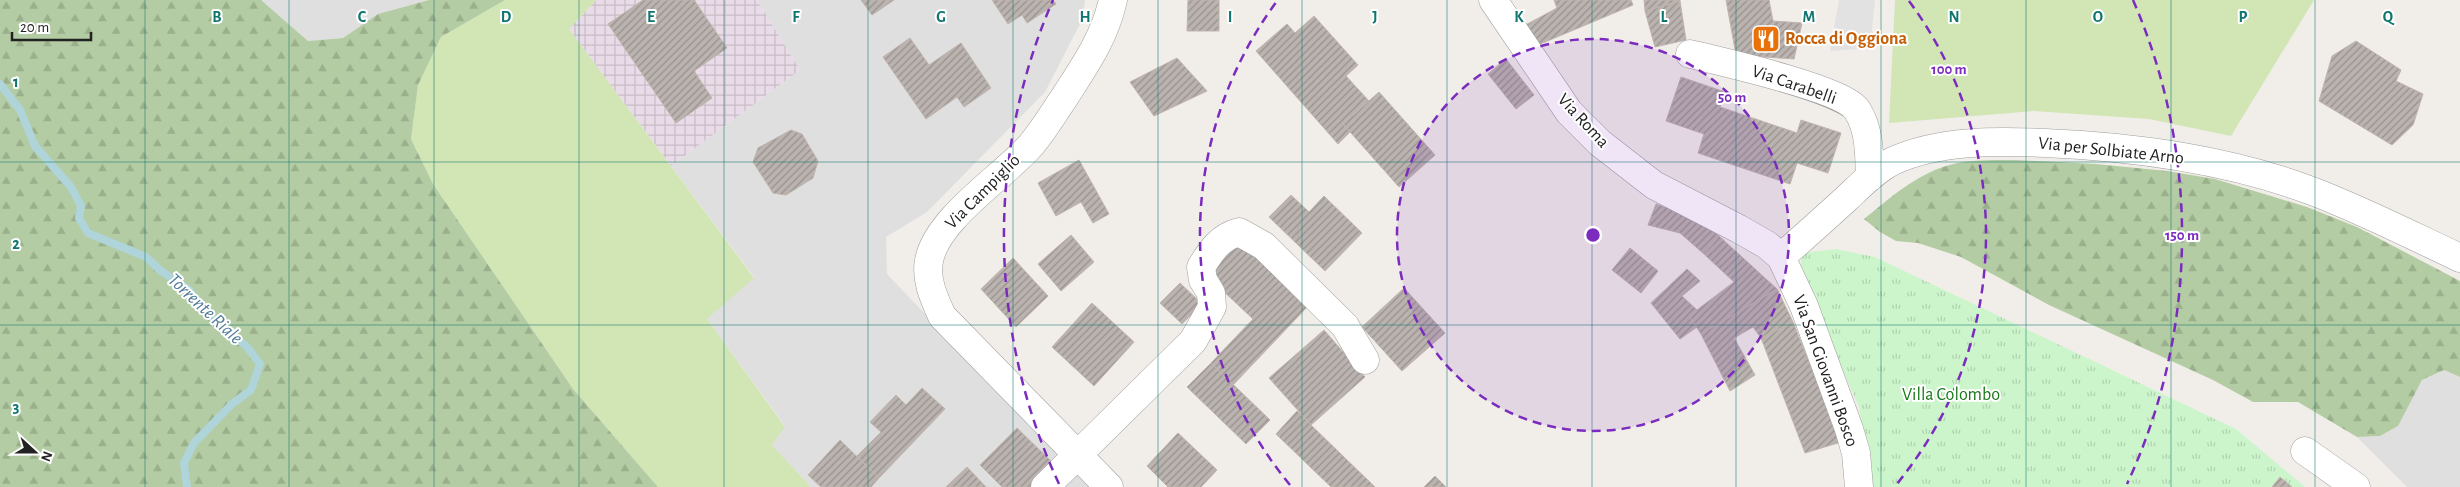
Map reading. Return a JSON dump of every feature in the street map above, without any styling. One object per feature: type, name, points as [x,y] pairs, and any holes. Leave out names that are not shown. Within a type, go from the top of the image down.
[{"type":"street","name":"Via Campiglio","points":[[1109,487],[942,316],[931,290],[928,262],[938,237],[957,215],[1031,145],[1046,125],[1096,48],[1108,24],[1113,0]]},
{"type":"street","name":"Via Roma","points":[[1493,0],[1569,112],[1600,143],[1654,185],[1767,244],[1781,257]]},
{"type":"street","name":"Via Carabelli","points":[[1690,54],[1759,71],[1824,91],[1856,108],[1869,139],[1870,177]]},
{"type":"street","name":"Via per Solbiate Arno","points":[[1781,257],[1870,177],[1891,162],[1915,152],[1979,143],[2097,146],[2167,154],[2263,175],[2311,191],[2460,258]]},
{"type":"street","points":[[1045,487],[1193,341],[1212,307],[1210,293],[1203,280],[1201,267],[1214,247],[1231,234],[1239,232],[1264,246],[1345,326],[1365,360]]},
{"type":"street","name":"Via San Giovanni Bosco","points":[[1781,257],[1804,306],[1849,429],[1856,453],[1859,487]]},
{"type":"street","points":[[2305,450],[2356,487]]},
{"type":"shaded area","points":[[261,0],[429,0],[378,14],[343,38],[308,41]]},
{"type":"shaded area","points":[[596,0],[757,0],[800,70],[671,166],[569,29]]},
{"type":"shaded area","points":[[757,0],[1085,0],[1082,20],[1045,92],[927,212],[886,237],[887,274],[1090,487],[811,487],[772,445],[785,426],[707,319],[754,277],[671,166],[800,70]]},
{"type":"shaded area","points":[[1839,0],[1875,0],[1870,48],[1830,51]]},
{"type":"shaded area","points":[[2444,370],[2460,377],[2460,487],[2407,487],[2357,437],[2380,436],[2398,426],[2422,380]]},
{"type":"green space","points":[[0,0],[261,0],[308,41],[343,38],[378,14],[429,0],[505,0],[441,37],[418,85],[411,139],[433,184],[573,389],[658,487],[0,487]]},
{"type":"green space","points":[[505,0],[596,0],[569,29],[754,278],[707,319],[785,427],[772,445],[811,487],[658,487],[573,389],[433,184],[411,139],[418,84],[441,37]]},
{"type":"green space","points":[[1895,0],[2314,0],[2231,136],[2149,119],[2034,111],[1889,123]]},
{"type":"green space","points":[[2016,160],[2096,164],[2167,171],[2215,179],[2307,207],[2357,227],[2460,281],[2460,377],[2444,370],[2422,380],[2398,426],[2380,436],[2357,437],[2298,402],[2253,402],[2213,380],[2049,305],[1961,257],[1918,243],[1896,241],[1880,232],[1864,219],[1902,189],[1934,170],[1963,162]]},
{"type":"green space","name":"Villa Colombo","points":[[1836,249],[1875,257],[2236,429],[2305,487],[1871,487],[1859,407],[1800,274],[1802,253]]},
{"type":"building","points":[[643,0],[694,0],[727,48],[694,71],[712,98],[676,123],[608,24]]},
{"type":"building","points":[[861,0],[894,0],[872,15]]},
{"type":"building","points":[[992,0],[1053,0],[1056,4],[1027,23],[1022,15],[1008,24]]},
{"type":"building","points":[[1188,0],[1219,0],[1219,31],[1187,31]]},
{"type":"building","points":[[1554,0],[1631,0],[1633,5],[1538,45],[1520,28],[1557,8]]},
{"type":"building","points":[[1644,0],[1680,0],[1680,1],[1645,11]]},
{"type":"building","name":"Rocca di Oggiona","points":[[1726,0],[1769,0],[1773,21],[1802,23],[1794,59],[1736,55]]},
{"type":"building","points":[[1680,1],[1686,40],[1655,47],[1645,11]]},
{"type":"building","points":[[1314,16],[1358,65],[1346,76],[1369,101],[1343,124],[1350,132],[1338,144],[1256,51],[1287,24],[1295,33]]},
{"type":"building","points":[[910,38],[929,65],[961,43],[991,88],[964,107],[957,97],[926,119],[883,57]]},
{"type":"building","points":[[2356,41],[2401,70],[2396,81],[2423,94],[2413,125],[2392,145],[2319,101],[2332,56]]},
{"type":"building","points":[[1177,58],[1207,91],[1154,116],[1130,82]]},
{"type":"building","points":[[1506,59],[1534,95],[1516,109],[1488,74]]},
{"type":"building","points":[[1681,77],[1725,92],[1720,107],[1797,133],[1801,120],[1841,133],[1828,173],[1797,163],[1790,184],[1698,153],[1704,134],[1666,121]]},
{"type":"building","points":[[1379,92],[1435,155],[1399,187],[1343,124]]},
{"type":"building","points":[[791,130],[802,134],[818,161],[813,178],[786,195],[773,193],[753,162],[758,148]]},
{"type":"building","points":[[1079,160],[1109,214],[1093,223],[1081,202],[1056,216],[1038,183]]},
{"type":"building","points":[[1291,195],[1309,212],[1324,196],[1362,233],[1325,271],[1269,217]]},
{"type":"building","points":[[1656,204],[1693,217],[1719,236],[1704,254],[1680,233],[1648,225]]},
{"type":"building","points":[[1071,235],[1094,262],[1061,291],[1038,264]]},
{"type":"building","points":[[1239,236],[1310,304],[1233,385],[1211,363],[1253,319],[1204,273]]},
{"type":"building","points":[[1719,236],[1777,289],[1701,334],[1689,316],[1734,282],[1704,254]]},
{"type":"building","points":[[1630,248],[1658,271],[1641,293],[1612,270]]},
{"type":"building","points":[[1013,258],[1048,296],[1016,327],[981,289]]},
{"type":"building","points":[[1687,269],[1700,281],[1682,296],[1697,310],[1689,316],[1697,327],[1680,339],[1651,303]]},
{"type":"building","points":[[1180,283],[1202,304],[1182,324],[1160,303]]},
{"type":"building","points":[[1404,288],[1445,333],[1402,371],[1362,327]]},
{"type":"building","points":[[1777,289],[1793,322],[1761,338],[1753,327],[1734,338],[1755,375],[1730,391],[1701,334]]},
{"type":"building","points":[[1092,303],[1134,342],[1094,386],[1052,347]]},
{"type":"building","points":[[1793,322],[1841,442],[1805,453],[1761,338]]},
{"type":"building","points":[[1324,330],[1365,377],[1311,425],[1269,378]]},
{"type":"building","points":[[1211,363],[1270,420],[1246,444],[1187,387]]},
{"type":"building","points":[[922,388],[945,409],[879,478],[857,456],[881,432],[870,422],[896,395],[906,405]]},
{"type":"building","points":[[1297,411],[1375,487],[1331,487],[1276,434]]},
{"type":"building","points":[[1017,428],[1053,463],[1030,487],[1002,487],[980,465]]},
{"type":"building","points":[[1178,433],[1217,470],[1201,487],[1168,487],[1147,466]]},
{"type":"building","points":[[840,440],[879,478],[871,487],[821,487],[808,475]]},
{"type":"building","points":[[967,467],[986,487],[946,487]]},
{"type":"building","points":[[1435,476],[1446,487],[1424,487]]},
{"type":"building","points":[[2280,477],[2292,487],[2272,487]]},
{"type":"waterway","name":"Torrente Riale","points":[[0,84],[20,110],[35,146],[71,187],[81,206],[79,218],[88,233],[146,257],[161,271],[188,289],[209,315],[247,347],[260,364],[251,390],[232,404],[194,443],[184,463],[187,487]]},
{"type":"place","name":"Rocca di Oggiona","points":[[1766,39]]}]
